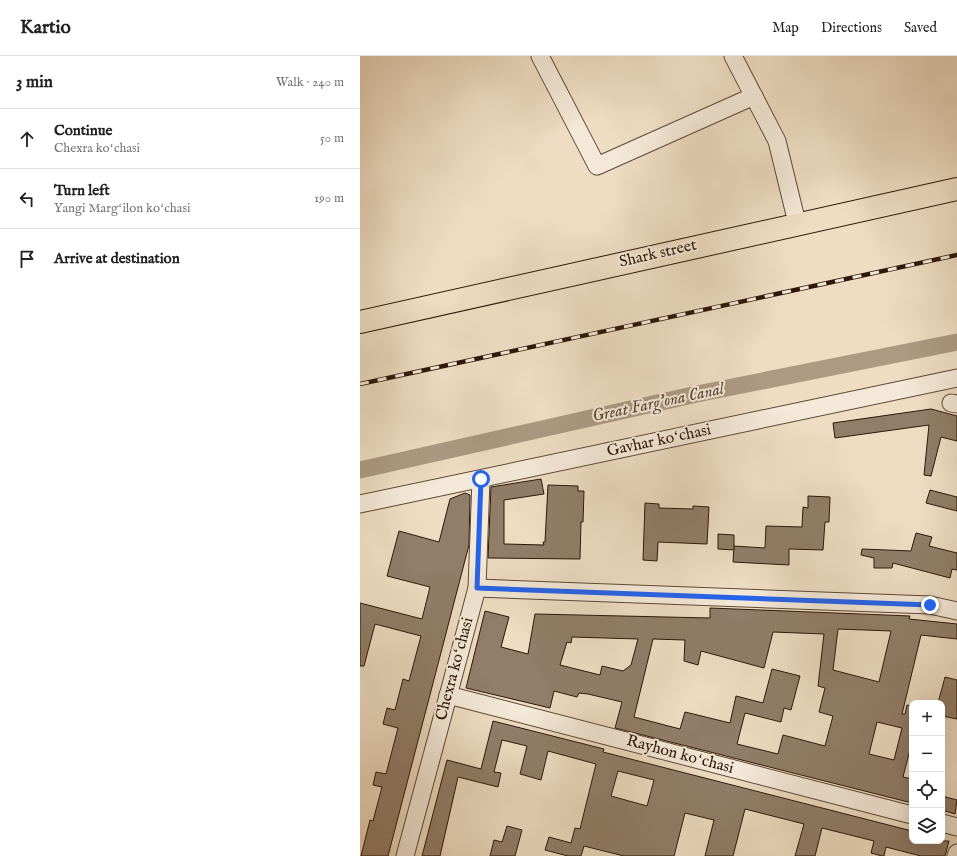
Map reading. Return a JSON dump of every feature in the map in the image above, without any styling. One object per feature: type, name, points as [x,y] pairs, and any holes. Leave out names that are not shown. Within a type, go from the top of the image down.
[{"type":"main road","name":"Shark street","points":[[360,322],[797,223],[957,189]]},
{"type":"street","points":[[540,56],[597,166],[754,96]]},
{"type":"street","points":[[733,56],[777,141],[797,223]]},
{"type":"street","name":"Gavhar koʻchasi","points":[[360,504],[957,378]]},
{"type":"street","name":"Chexra koʻchasi","points":[[405,856],[477,588],[481,479]]},
{"type":"street","points":[[477,588],[930,605],[957,611]]},
{"type":"street","name":"Rayhon koʻchasi","points":[[448,695],[909,814]]},
{"type":"street","points":[[945,824],[957,827]]},
{"type":"building","points":[[931,409],[957,416],[957,441],[941,437],[931,476],[924,475],[929,425],[835,438],[833,423]]},
{"type":"building","points":[[541,479],[544,494],[504,500],[504,544],[544,545],[548,485],[578,486],[578,491],[584,491],[580,559],[488,558],[491,487]]},
{"type":"building","points":[[930,490],[957,497],[957,511],[926,503]]},
{"type":"building","points":[[465,493],[470,495],[469,545],[388,856],[361,856],[370,820],[373,821],[382,787],[373,785],[376,772],[386,774],[398,728],[383,724],[387,708],[395,710],[403,679],[409,681],[421,636],[375,624],[364,666],[360,666],[360,603],[422,619],[430,587],[387,576],[399,531],[439,542],[450,499]]},
{"type":"building","points":[[808,496],[830,497],[829,522],[825,522],[823,550],[789,549],[789,565],[733,562],[734,546],[765,548],[766,526],[802,527],[803,507],[808,508]]},
{"type":"building","points":[[645,503],[659,504],[659,508],[693,509],[693,506],[709,507],[707,544],[658,542],[657,561],[643,560]]},
{"type":"building","points":[[916,533],[932,537],[929,546],[957,553],[957,570],[952,569],[950,578],[893,563],[892,568],[874,568],[874,558],[861,555],[862,549],[911,551]]},
{"type":"building","points":[[718,534],[734,535],[734,550],[718,549]]},
{"type":"building","points":[[710,608],[910,616],[909,619],[957,624],[957,639],[921,635],[902,714],[905,714],[907,705],[909,705],[909,754],[903,777],[909,778],[909,802],[615,728],[622,702],[588,694],[579,693],[577,697],[554,691],[550,708],[466,688],[485,611],[509,617],[501,647],[528,654],[535,614],[710,618]],"holes":[[[838,629],[891,631],[879,682],[833,670]],[[773,632],[824,634],[818,686],[825,688],[819,712],[833,716],[825,746],[783,735],[778,754],[737,744],[745,713],[781,722],[784,708],[791,710],[800,676],[772,669],[763,703],[736,696],[730,723],[685,712],[680,729],[634,717],[653,639],[685,640],[684,661],[698,665],[701,651],[764,668]],[[572,637],[638,639],[631,665],[623,671],[602,666],[600,675],[560,665],[567,642],[571,643]],[[877,722],[902,728],[894,760],[869,754]]]},
{"type":"building","points":[[945,677],[957,680],[957,719],[945,717],[945,700],[939,700]]},
{"type":"building","points":[[493,721],[604,749],[603,752],[909,830],[909,844],[945,844],[945,841],[949,841],[945,856],[921,856],[886,847],[884,856],[882,856],[871,853],[874,841],[822,828],[815,856],[795,856],[804,824],[745,809],[733,856],[705,856],[714,820],[685,813],[674,856],[624,856],[584,846],[581,856],[568,856],[545,850],[549,837],[571,843],[575,828],[580,829],[596,764],[548,751],[541,780],[520,774],[527,746],[502,740],[494,772],[501,773],[498,787],[458,777],[440,856],[422,856],[447,760],[481,769]],"holes":[[[618,771],[654,780],[647,806],[611,796]]]},
{"type":"building","points":[[945,797],[957,800],[955,814],[945,811]]},
{"type":"building","points":[[507,826],[522,830],[515,856],[490,856],[494,840],[502,842]]},
{"type":"waterway","name":"Great Farg'ona Canal","points":[[360,470],[697,394],[957,342]]},
{"type":"railway","points":[[360,384],[957,255]]},
{"type":"route","points":[[481,479],[477,588],[930,605]]}]
